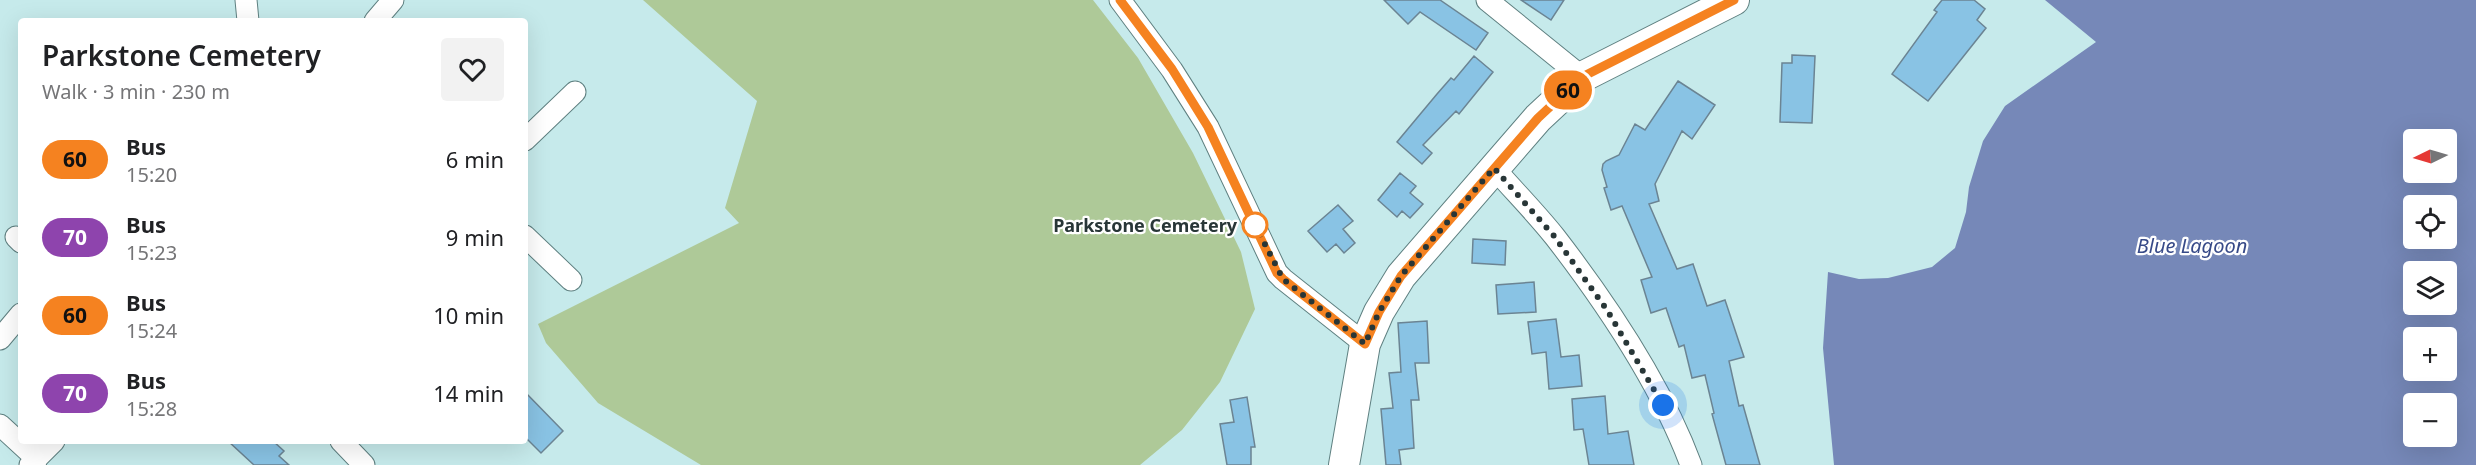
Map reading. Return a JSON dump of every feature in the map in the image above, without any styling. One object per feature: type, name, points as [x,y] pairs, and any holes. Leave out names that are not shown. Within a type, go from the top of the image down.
[{"type":"main road","points":[[1344,465],[1365,344],[1379,312],[1401,276],[1538,118],[1582,77],[1734,0]]},
{"type":"street","points":[[246,0],[248,18]]},
{"type":"street","points":[[378,18],[393,0]]},
{"type":"street","points":[[1120,0],[1172,69],[1208,127],[1277,273],[1365,344]]},
{"type":"street","points":[[1487,0],[1582,77]]},
{"type":"street","points":[[528,137],[575,92]]},
{"type":"street","points":[[1494,168],[1554,236],[1607,310],[1652,384],[1691,465]]},
{"type":"street","points":[[528,239],[571,280]]},
{"type":"street","points":[[0,339],[18,318]]},
{"type":"street","points":[[0,425],[33,462],[51,444]]},
{"type":"street","points":[[344,444],[364,465]]},
{"type":"green space","name":"Parkstone Cemetery","points":[[643,0],[1093,0],[1138,58],[1193,153],[1241,252],[1255,309],[1220,382],[1182,430],[1140,465],[701,465],[598,403],[546,343],[538,324],[739,223],[725,208],[757,101]]},
{"type":"water","name":"Blue Lagoon","points":[[2045,0],[2476,0],[2476,465],[1834,465],[1823,348],[1828,272],[1859,279],[1888,278],[1932,267],[1955,248],[1966,212],[1969,187],[1983,141],[2005,106],[2096,42]]},
{"type":"building","points":[[1384,0],[1440,0],[1488,33],[1476,50],[1420,12],[1408,24]]},
{"type":"building","points":[[1521,0],[1564,0],[1551,20]]},
{"type":"building","points":[[1942,0],[1974,0],[1985,9],[1977,20],[1986,28],[1928,101],[1892,74],[1937,12],[1934,10]]},
{"type":"building","points":[[1792,55],[1815,56],[1812,123],[1780,122],[1782,63],[1792,63]]},
{"type":"building","points":[[1474,56],[1493,72],[1459,114],[1456,111],[1423,145],[1432,153],[1422,164],[1397,142],[1451,78],[1454,80]]},
{"type":"building","points":[[1678,81],[1715,105],[1692,139],[1682,131],[1655,184],[1659,201],[1649,204],[1677,269],[1693,264],[1707,306],[1725,300],[1744,357],[1729,361],[1739,406],[1743,405],[1760,465],[1726,465],[1712,414],[1714,413],[1705,375],[1692,378],[1684,345],[1679,347],[1666,308],[1651,313],[1641,280],[1652,277],[1622,206],[1611,210],[1604,188],[1607,187],[1602,170],[1603,164],[1619,155],[1635,124],[1645,130]]},
{"type":"building","points":[[1400,173],[1416,186],[1410,193],[1423,204],[1410,218],[1402,211],[1397,217],[1378,200]]},
{"type":"building","points":[[1338,205],[1353,221],[1343,229],[1355,243],[1344,253],[1336,244],[1327,252],[1308,231]]},
{"type":"building","points":[[1473,239],[1506,241],[1505,265],[1472,263]]},
{"type":"building","points":[[1534,282],[1536,312],[1498,314],[1496,285]]},
{"type":"building","points":[[1556,319],[1561,357],[1579,355],[1582,386],[1549,389],[1546,352],[1532,354],[1528,322]]},
{"type":"building","points":[[1427,321],[1429,363],[1415,363],[1419,400],[1411,400],[1414,448],[1399,450],[1401,465],[1386,465],[1381,409],[1393,408],[1389,373],[1401,372],[1398,323]]},
{"type":"building","points":[[528,395],[563,431],[541,453],[528,440]]},
{"type":"building","points":[[1605,396],[1608,434],[1628,431],[1634,465],[1589,465],[1583,429],[1574,430],[1572,399]]},
{"type":"building","points":[[1247,397],[1255,447],[1251,447],[1251,465],[1227,465],[1220,424],[1234,422],[1230,400]]},
{"type":"building","points":[[231,444],[276,444],[284,451],[279,456],[289,465],[254,465]]},
{"type":"bus line","name":"60","points":[[1120,0],[1172,69],[1208,127],[1277,273],[1365,344],[1379,312],[1401,276],[1538,118],[1582,77],[1734,0]]},
{"type":"place","name":"Parkstone Cemetery","points":[[1255,225]]},
{"type":"route","points":[[1255,225],[1277,273],[1365,344],[1379,312],[1401,276],[1494,168],[1554,236],[1607,310],[1663,405]]}]
